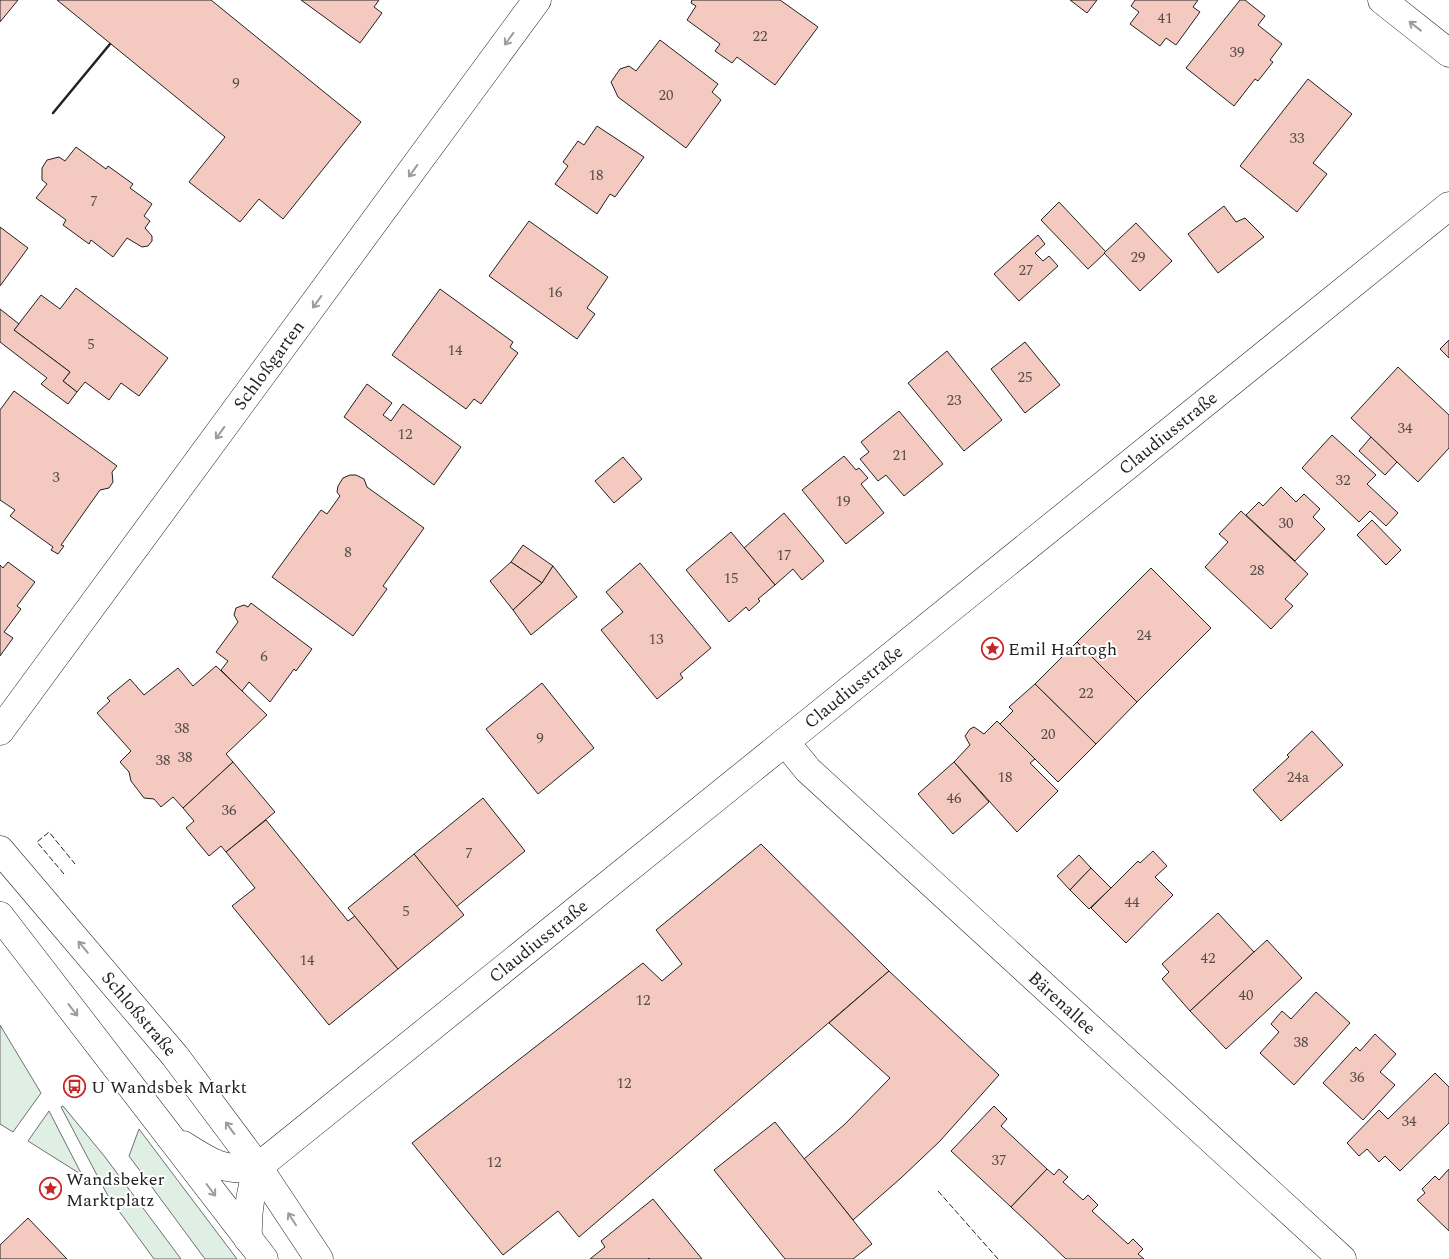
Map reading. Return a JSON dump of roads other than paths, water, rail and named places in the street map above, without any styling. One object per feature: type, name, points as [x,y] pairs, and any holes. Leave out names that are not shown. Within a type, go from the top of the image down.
[{"type":"street","name":"Schloßgarten","points":[[0,731],[537,0]]},
{"type":"street","points":[[1382,0],[1449,53]]},
{"type":"street","name":"Claudiusstraße","points":[[258,1167],[1449,206]]},
{"type":"street","name":"Bärenallee","points":[[785,742],[808,770],[1342,1259]]},
{"type":"street","name":"Schloßstraße","points":[[0,850],[175,1056],[258,1167],[319,1259]]},
{"type":"street","points":[[0,916],[256,1249]]},
{"type":"street","points":[[171,1138],[216,1164],[244,1170],[258,1167],[250,1195],[248,1223],[256,1249]]},
{"type":"place","name":"Emil Hartogh","points":[[992,649]]},
{"type":"place","name":"U Wandsbek Markt","points":[[75,1087]]},
{"type":"place","name":"Wandsbeker Marktplatz","points":[[50,1189]]}]
